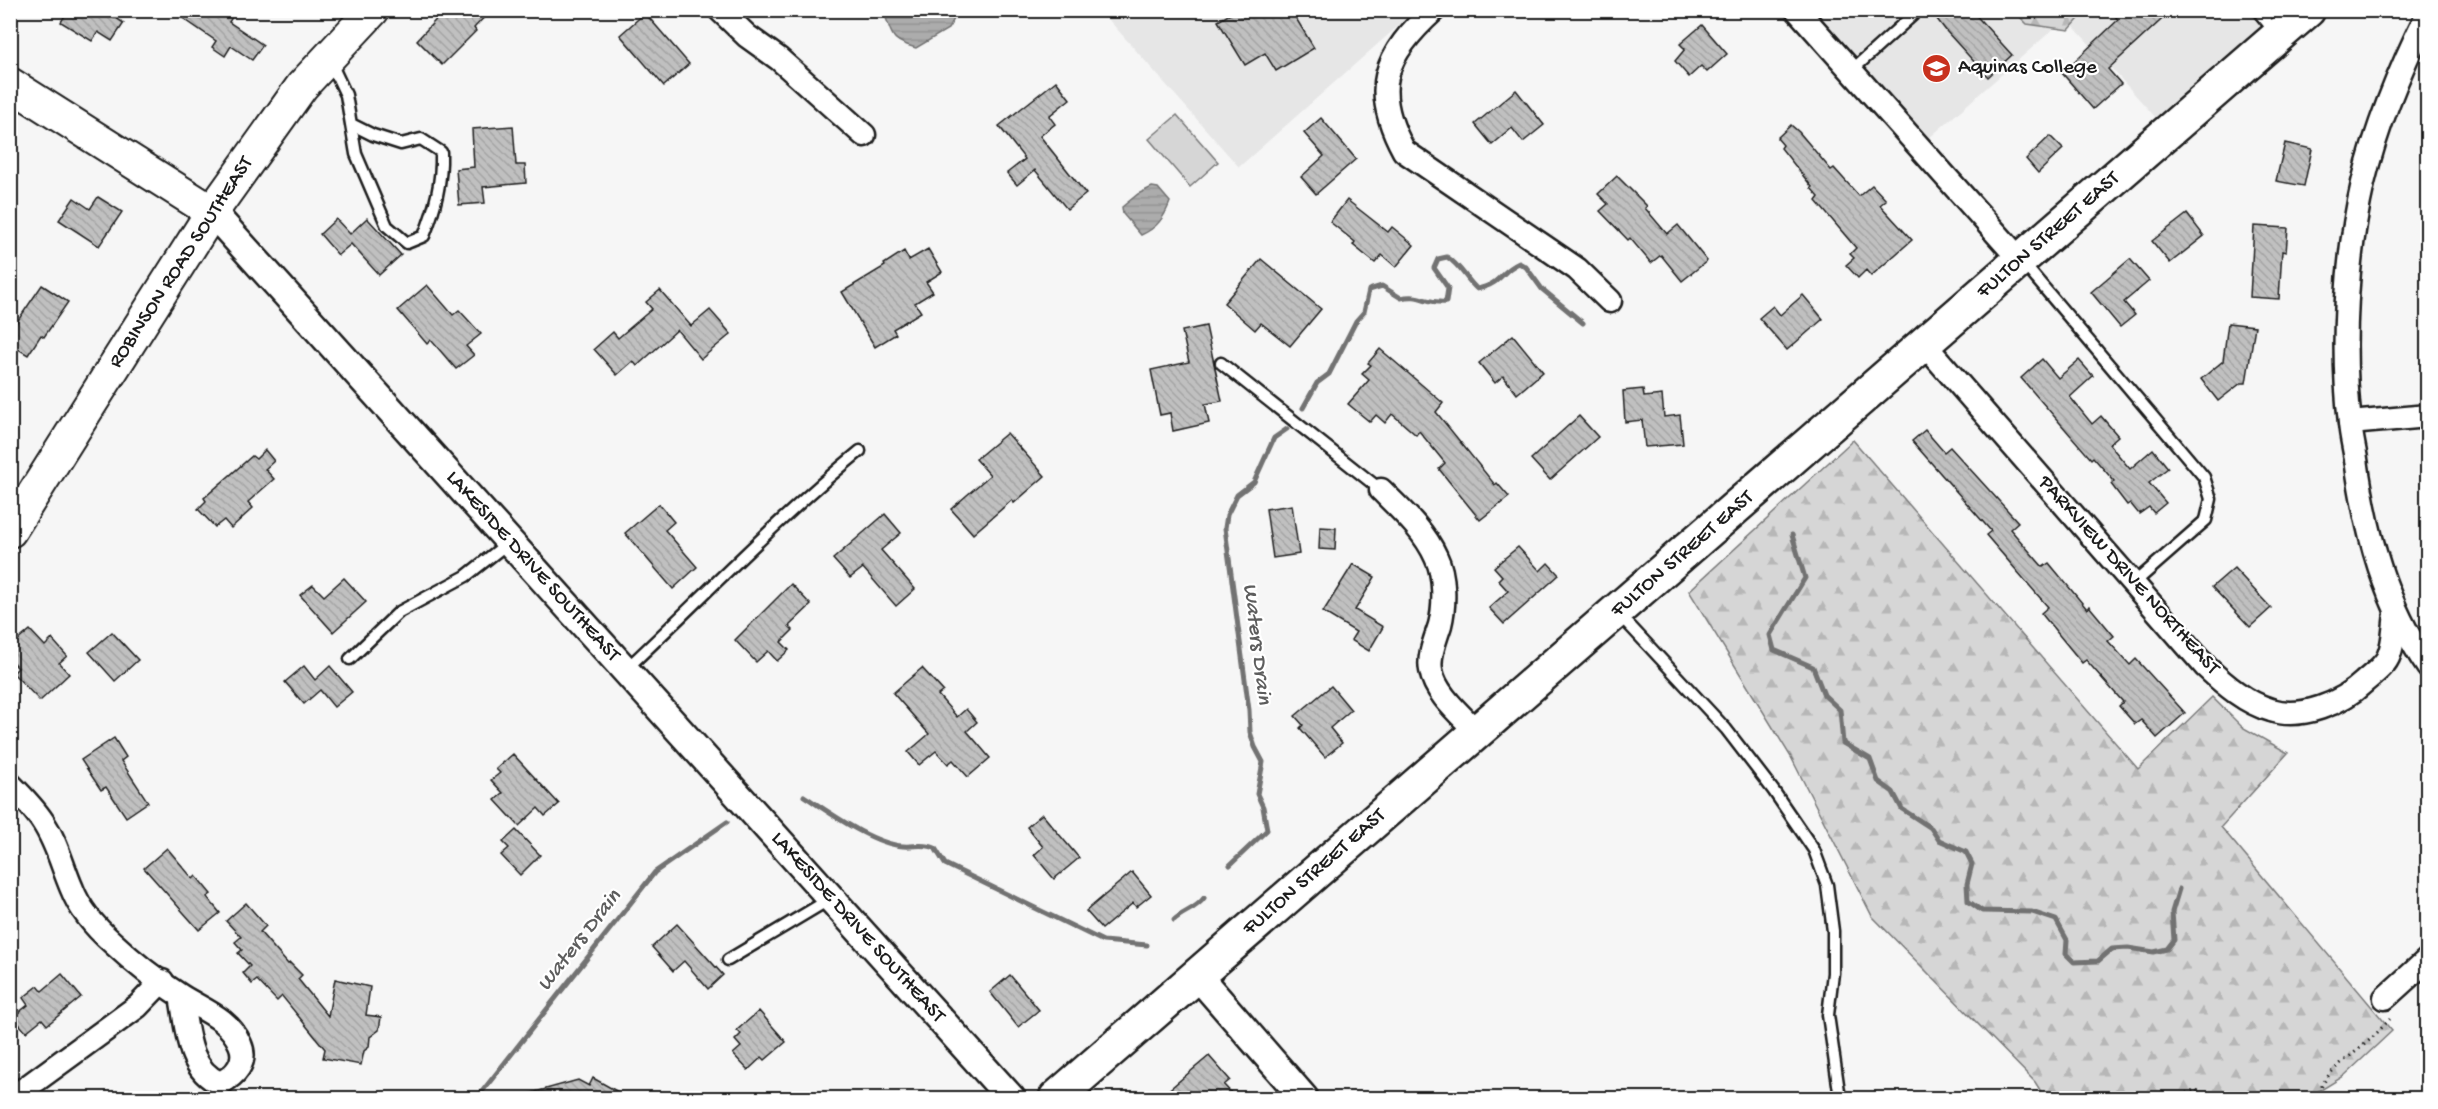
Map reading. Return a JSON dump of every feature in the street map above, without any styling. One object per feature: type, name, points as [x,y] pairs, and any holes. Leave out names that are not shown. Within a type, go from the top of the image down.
[{"type":"main road","name":"ROBINSON ROAD SOUTHEAST","points":[[10,531],[212,212],[302,86],[374,10]]},
{"type":"main road","name":"FULTON STREET EAST","points":[[1056,1098],[2308,10]]},
{"type":"main road","name":"LAKESIDE DRIVE SOUTHEAST","points":[[10,84],[212,212]]},
{"type":"street","points":[[720,10],[747,36],[779,59],[864,135]]},
{"type":"street","points":[[1434,10],[1412,30],[1395,53],[1386,75],[1386,101],[1392,130],[1404,151],[1577,269],[1610,302]]},
{"type":"street","points":[[1797,10],[2021,261]]},
{"type":"street","points":[[2427,13],[2393,90],[2363,183],[2353,242],[2345,351],[2350,423],[2362,503],[2372,548],[2396,614],[2427,667]]},
{"type":"street","name":"LAKESIDE DRIVE SOUTHEAST","points":[[212,212],[1011,1098]]},
{"type":"street","name":"PARKVIEW DRIVE NORTHEAST","points":[[1925,345],[2206,667],[2224,684],[2252,702],[2272,711],[2302,712],[2333,704],[2355,692],[2389,657],[2396,614]]},
{"type":"street","points":[[2350,423],[2427,416]]},
{"type":"street","points":[[1381,490],[1425,536],[1438,559],[1443,591],[1441,622],[1431,669],[1437,685],[1477,732]]},
{"type":"street","points":[[10,784],[44,823],[59,852],[72,891],[90,920],[115,945],[181,996]]},
{"type":"street","points":[[2387,1008],[2427,959]]},
{"type":"street","points":[[1197,975],[1304,1098]]},
{"type":"street","points":[[12,1098],[138,1006],[162,981]]},
{"type":"lane","points":[[2257,10],[2279,36]]},
{"type":"lane","points":[[1851,71],[1913,15]]},
{"type":"lane","points":[[328,58],[346,95],[356,154],[387,226],[407,243],[424,236],[437,201],[441,152],[421,140],[401,144],[373,135],[351,124]]},
{"type":"lane","points":[[2021,261],[2205,477],[2211,499],[2206,520],[2132,584]]},
{"type":"lane","points":[[1221,363],[1381,490]]},
{"type":"lane","points":[[625,670],[714,587],[781,519],[860,451]]},
{"type":"lane","points":[[350,659],[399,612],[466,576],[509,542]]},
{"type":"lane","points":[[1617,612],[1725,729],[1773,790],[1814,850],[1827,885],[1833,931],[1833,973],[1828,1015],[1840,1098]]},
{"type":"lane","points":[[728,960],[830,899]]},
{"type":"path","points":[[2317,1098],[2322,1082],[2343,1059],[2366,1044],[2387,1008]]},
{"type":"path","points":[[2175,1098],[2196,1089],[2206,1098]]},
{"type":"shaded area","points":[[883,11],[959,11],[948,29],[916,48],[900,42],[892,35]]},
{"type":"shaded area","points":[[1101,11],[1415,11],[1239,167]]},
{"type":"shaded area","name":"Aquinas College","points":[[1814,11],[2280,11],[2157,119],[2066,18],[1928,139]]},
{"type":"shaded area","points":[[1152,187],[1158,188],[1170,202],[1159,222],[1141,235],[1123,214],[1122,207],[1138,194]]},
{"type":"green space","points":[[2014,11],[2086,11],[2069,30],[2027,24]]},
{"type":"green space","points":[[1177,115],[1218,162],[1190,187],[1149,139]]},
{"type":"green space","points":[[1853,440],[2138,769],[2212,697],[2242,727],[2288,753],[2221,827],[2392,1031],[2344,1076],[2308,1098],[2045,1098],[2035,1082],[1872,916],[1791,757],[1689,591]]},
{"type":"building","points":[[68,10],[103,10],[124,23],[112,41],[98,32],[92,41],[61,22]]},
{"type":"building","points":[[171,10],[222,10],[232,17],[229,22],[263,45],[252,60],[231,46],[225,56],[212,47],[216,41]]},
{"type":"building","points":[[445,10],[491,10],[474,28],[476,31],[442,65],[417,40]]},
{"type":"building","points":[[1237,10],[1291,10],[1314,48],[1276,71],[1265,53],[1245,65],[1218,21]]},
{"type":"building","points":[[1930,10],[1971,10],[2012,55],[1988,77]]},
{"type":"building","points":[[2111,10],[2172,10],[2108,69],[2121,84],[2093,109],[2062,73],[2118,20]]},
{"type":"building","points":[[645,13],[689,64],[664,86],[620,35]]},
{"type":"building","points":[[1702,25],[1727,54],[1707,72],[1701,66],[1689,77],[1675,61],[1685,49],[1680,44]]},
{"type":"building","points":[[1056,81],[1070,99],[1049,116],[1055,124],[1040,136],[1086,194],[1067,209],[1035,170],[1017,185],[1007,173],[1025,159],[999,126]]},
{"type":"building","points":[[1516,90],[1544,125],[1523,142],[1512,128],[1492,145],[1475,124]]},
{"type":"building","points":[[1321,118],[1356,159],[1316,194],[1301,177],[1324,156],[1304,133]]},
{"type":"building","points":[[1791,125],[1831,170],[1834,168],[1859,196],[1872,185],[1886,200],[1880,205],[1912,240],[1871,276],[1866,270],[1858,278],[1846,265],[1854,258],[1850,254],[1856,248],[1816,201],[1819,197],[1781,148],[1783,145],[1777,138]]},
{"type":"building","points":[[513,126],[516,165],[525,165],[526,183],[483,187],[485,203],[459,205],[456,169],[474,167],[472,129]]},
{"type":"building","points":[[2050,136],[2063,149],[2038,173],[2026,159]]},
{"type":"building","points":[[2285,143],[2312,149],[2304,186],[2276,181]]},
{"type":"building","points":[[1617,176],[1647,206],[1645,208],[1667,234],[1678,225],[1707,261],[1682,281],[1661,255],[1651,263],[1630,238],[1628,240],[1600,211],[1608,204],[1598,194]]},
{"type":"building","points":[[98,197],[122,212],[99,246],[59,220],[74,198],[90,209]]},
{"type":"building","points":[[1347,200],[1388,232],[1392,227],[1414,245],[1396,267],[1382,255],[1375,263],[1353,245],[1355,242],[1330,222]]},
{"type":"building","points":[[2187,214],[2204,236],[2170,263],[2152,241]]},
{"type":"building","points":[[367,218],[401,255],[379,275],[351,244],[338,255],[320,234],[336,219],[350,234]]},
{"type":"building","points":[[2254,226],[2288,228],[2286,252],[2282,251],[2279,299],[2250,297]]},
{"type":"building","points":[[928,249],[942,272],[926,282],[933,292],[915,303],[921,312],[893,329],[896,334],[875,347],[842,292],[885,266],[884,264],[904,251],[909,260]]},
{"type":"building","points":[[1261,259],[1321,309],[1290,346],[1261,323],[1255,330],[1224,303]]},
{"type":"building","points":[[2130,259],[2149,281],[2124,302],[2135,315],[2120,327],[2091,292]]},
{"type":"building","points":[[42,285],[68,302],[44,337],[41,335],[28,355],[10,344],[10,332]]},
{"type":"building","points":[[427,285],[453,315],[459,310],[481,334],[466,346],[474,355],[456,369],[431,340],[427,344],[398,310]]},
{"type":"building","points":[[660,290],[691,326],[710,310],[731,334],[701,359],[677,330],[637,366],[633,361],[617,375],[594,349],[613,332],[618,338],[652,309],[646,302]]},
{"type":"building","points":[[1803,295],[1823,319],[1787,350],[1759,318],[1773,306],[1780,315]]},
{"type":"building","points":[[2228,323],[2255,326],[2246,383],[2241,383],[2218,401],[2201,379],[2223,361]]},
{"type":"building","points":[[1206,326],[1222,401],[1205,404],[1209,423],[1173,431],[1170,413],[1160,415],[1151,370],[1189,362],[1182,331]]},
{"type":"building","points":[[1513,335],[1543,372],[1517,394],[1503,376],[1495,383],[1479,363]]},
{"type":"building","points":[[1380,349],[1443,403],[1436,412],[1495,485],[1497,483],[1509,497],[1480,520],[1439,469],[1445,463],[1419,431],[1416,435],[1392,414],[1385,423],[1376,415],[1370,422],[1348,404],[1369,380],[1362,374],[1371,365],[1368,363]]},
{"type":"building","points":[[2042,359],[2058,378],[2079,360],[2093,376],[2070,397],[2092,424],[2101,416],[2118,436],[2109,444],[2130,469],[2153,449],[2168,468],[2149,483],[2166,503],[2154,513],[2149,507],[2139,514],[2130,503],[2127,505],[2111,484],[2114,481],[2093,457],[2091,459],[2021,378]]},
{"type":"building","points":[[1643,389],[1644,397],[1662,395],[1664,417],[1680,415],[1683,444],[1645,447],[1642,420],[1625,422],[1623,391]]},
{"type":"building","points":[[1579,416],[1598,437],[1550,480],[1531,459]]},
{"type":"building","points":[[1925,430],[1944,452],[1950,447],[2018,522],[2010,529],[2043,567],[2049,563],[2087,609],[2089,606],[2114,636],[2108,641],[2130,665],[2136,659],[2185,713],[2157,738],[2141,720],[2135,724],[2119,706],[2123,702],[2086,660],[2082,663],[2041,613],[2048,607],[1986,535],[1991,531],[1912,441]]},
{"type":"building","points":[[1007,433],[1045,476],[1014,503],[1012,500],[973,534],[951,509],[990,475],[976,459]]},
{"type":"building","points":[[265,450],[274,461],[265,469],[274,479],[248,502],[253,508],[231,528],[224,520],[215,527],[198,509],[206,501],[204,498],[252,456],[256,459]]},
{"type":"building","points":[[659,504],[674,522],[665,530],[697,567],[673,589],[625,533]]},
{"type":"building","points":[[1292,505],[1299,554],[1273,558],[1266,509]]},
{"type":"building","points":[[885,514],[901,533],[881,550],[915,589],[896,606],[863,568],[850,578],[833,559]]},
{"type":"building","points":[[1320,527],[1336,528],[1335,550],[1319,549]]},
{"type":"building","points":[[1518,547],[1540,571],[1548,563],[1559,575],[1504,624],[1489,608],[1508,591],[1498,580],[1502,576],[1494,567]]},
{"type":"building","points":[[1353,564],[1375,577],[1355,610],[1383,627],[1369,651],[1351,640],[1356,632],[1323,612]]},
{"type":"building","points":[[2234,568],[2271,608],[2250,627],[2212,587]]},
{"type":"building","points":[[344,578],[366,602],[333,632],[300,595],[313,585],[324,596]]},
{"type":"building","points":[[791,584],[811,605],[789,626],[793,630],[781,642],[789,650],[777,661],[768,651],[756,662],[735,640]]},
{"type":"building","points":[[30,630],[45,646],[52,639],[67,656],[59,663],[69,674],[40,701],[13,673],[18,668],[10,660],[10,647]]},
{"type":"building","points":[[112,632],[138,660],[115,681],[89,652]]},
{"type":"building","points":[[304,666],[315,680],[330,666],[352,692],[334,707],[320,690],[304,704],[285,682]]},
{"type":"building","points":[[922,668],[943,691],[938,695],[957,717],[966,709],[977,722],[967,731],[990,758],[968,777],[953,760],[948,764],[936,751],[919,765],[908,752],[929,734],[893,693]]},
{"type":"building","points":[[1331,686],[1351,710],[1330,728],[1342,743],[1325,757],[1300,728],[1303,725],[1295,716]]},
{"type":"building","points":[[114,738],[126,757],[121,761],[148,802],[126,817],[106,787],[101,790],[81,760]]},
{"type":"building","points":[[513,754],[559,804],[545,816],[538,808],[519,826],[495,800],[503,793],[491,780],[500,773],[496,769]]},
{"type":"building","points":[[1042,814],[1079,858],[1054,879],[1034,855],[1043,847],[1027,827]]},
{"type":"building","points":[[516,830],[540,855],[520,875],[501,855],[509,848],[503,842]]},
{"type":"building","points":[[167,848],[193,879],[196,876],[211,894],[207,897],[220,913],[199,930],[144,868]]},
{"type":"building","points":[[1132,872],[1151,895],[1136,907],[1133,903],[1102,929],[1086,911]]},
{"type":"building","points":[[246,903],[266,926],[260,932],[288,964],[290,963],[302,975],[298,979],[328,1016],[335,979],[370,987],[366,1015],[381,1017],[379,1030],[370,1037],[369,1047],[364,1051],[361,1065],[323,1058],[325,1049],[282,996],[277,1001],[257,980],[252,984],[243,973],[250,966],[238,953],[242,950],[235,942],[241,937],[226,921]]},
{"type":"building","points":[[677,924],[723,975],[708,989],[684,961],[673,971],[652,947]]},
{"type":"building","points":[[62,974],[81,997],[47,1025],[42,1019],[26,1032],[13,1017],[28,1005],[23,998],[38,986],[42,991]]},
{"type":"building","points":[[1010,975],[1039,1010],[1018,1027],[990,992]]},
{"type":"building","points":[[759,1011],[786,1042],[765,1060],[762,1057],[748,1070],[733,1054],[741,1047],[735,1040],[741,1034],[737,1030]]},
{"type":"building","points":[[1209,1056],[1230,1080],[1224,1085],[1236,1098],[1159,1098]]},
{"type":"building","points":[[593,1078],[629,1098],[529,1098],[528,1094],[578,1080],[589,1086]]},
{"type":"waterway","name":"Waters Drain","points":[[1303,408],[1317,383],[1329,374],[1356,321],[1364,312],[1369,290],[1382,286],[1401,298],[1413,297],[1433,302],[1446,302],[1448,288],[1434,268],[1438,259],[1447,257],[1477,289],[1496,281],[1512,266],[1519,263],[1526,267],[1542,289],[1583,323]]},
{"type":"waterway","name":"Waters Drain","points":[[1230,865],[1267,830],[1263,807],[1257,794],[1263,762],[1250,732],[1225,528],[1227,515],[1237,495],[1254,482],[1274,438],[1287,429]]},
{"type":"waterway","name":"Waters Drain","points":[[1792,535],[1805,578],[1770,635],[1774,650],[1813,667],[1824,695],[1840,710],[1843,743],[1870,759],[1878,781],[1893,792],[1902,809],[1931,828],[1939,840],[1966,852],[1972,864],[1967,884],[1968,901],[1982,911],[2032,912],[2056,920],[2067,940],[2066,954],[2074,962],[2098,961],[2112,949],[2128,948],[2154,952],[2167,949],[2174,940],[2172,912],[2179,889]]},
{"type":"waterway","name":"Waters Drain","points":[[804,796],[878,840],[903,846],[923,845],[935,848],[945,864],[1103,941],[1147,945]]},
{"type":"waterway","name":"Waters Drain","points":[[477,1098],[655,872],[727,822]]},
{"type":"waterway","name":"Waters Drain","points":[[1174,920],[1204,898]]},
{"type":"place","name":"Aquinas College","points":[[1937,68]]}]
